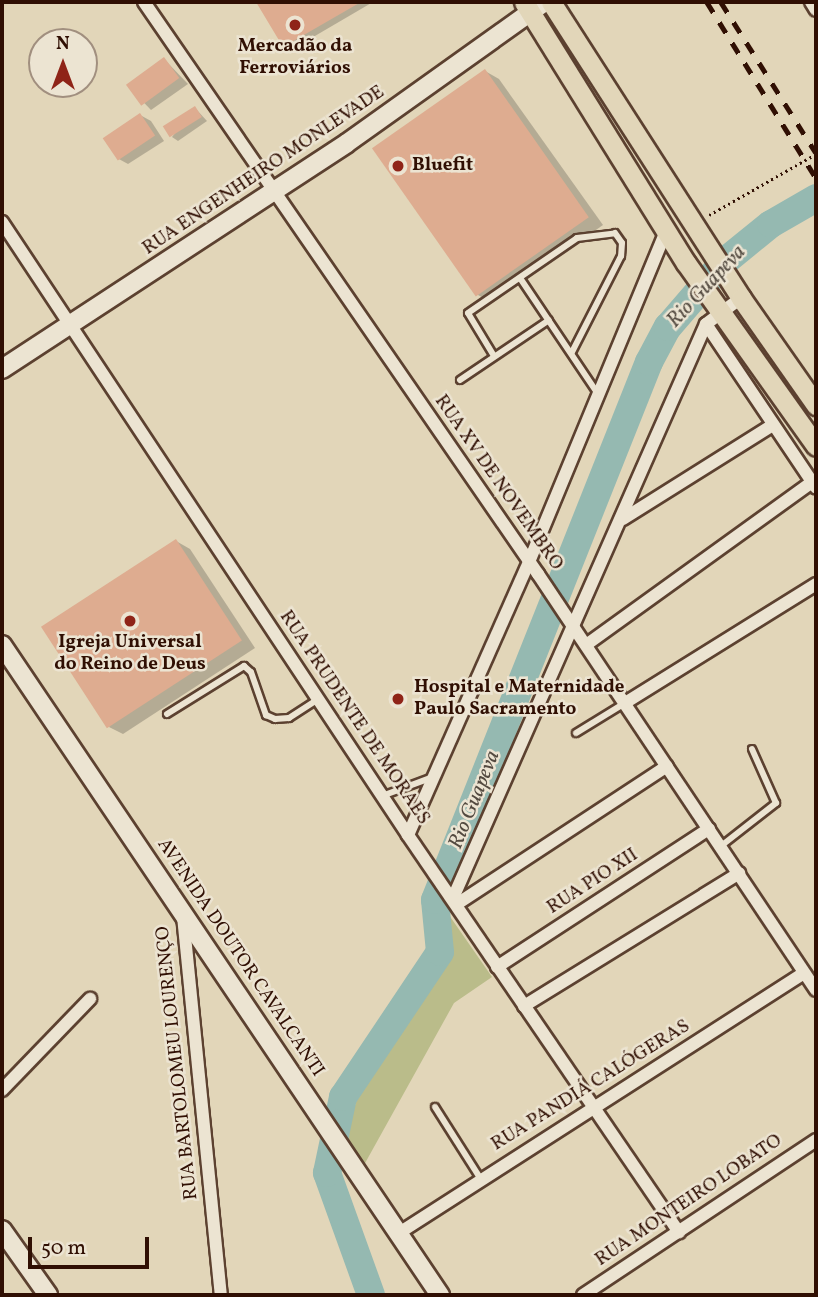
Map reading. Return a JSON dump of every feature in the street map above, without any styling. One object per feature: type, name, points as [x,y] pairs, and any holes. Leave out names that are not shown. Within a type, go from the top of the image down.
[{"type":"main road","points":[[551,2],[741,298],[816,405]]},
{"type":"main road","name":"RUA ENGENHEIRO MONLEVADE","points":[[2,369],[274,192],[533,5]]},
{"type":"main road","points":[[533,5],[667,229],[715,315],[816,446]]},
{"type":"main road","name":"AVENIDA DOUTOR CAVALCANTI","points":[[2,645],[440,1295]]},
{"type":"main road","points":[[2,1230],[48,1295]]},
{"type":"street","name":"RUA XV DE NOVEMBRO","points":[[144,2],[538,574],[816,990]]},
{"type":"street","points":[[811,2],[816,10]]},
{"type":"street","name":"RUA PRUDENTE DE MORAES","points":[[2,222],[408,835],[679,1232]]},
{"type":"street","points":[[408,835],[529,562],[667,229]]},
{"type":"street","points":[[455,901],[573,626],[715,315],[741,298]]},
{"type":"street","points":[[586,645],[814,485],[773,425],[715,315]]},
{"type":"street","points":[[623,519],[773,425]]},
{"type":"street","points":[[625,703],[816,584]]},
{"type":"street","points":[[455,901],[667,766]]},
{"type":"street","name":"RUA PIO XII","points":[[497,967],[709,829]]},
{"type":"street","points":[[524,1006],[739,873]]},
{"type":"street","name":"RUA BARTOLOMEU LOURENÇO","points":[[182,910],[221,1295]]},
{"type":"street","name":"RUA PANDIÁ CALÓGERAS","points":[[399,1233],[480,1178],[595,1108],[804,973]]},
{"type":"street","points":[[2,1090],[90,999]]},
{"type":"street","name":"RUA MONTEIRO LOBATO","points":[[583,1295],[816,1140]]},
{"type":"lane","points":[[494,356],[468,313],[577,237],[615,233],[621,256],[572,352]]},
{"type":"lane","points":[[520,278],[598,394]]},
{"type":"lane","points":[[460,380],[549,320]]},
{"type":"lane","points":[[167,714],[244,666],[251,672],[266,715],[275,719],[289,718],[318,699]]},
{"type":"lane","points":[[576,733],[625,703]]},
{"type":"lane","points":[[721,846],[776,803],[752,749]]},
{"type":"lane","points":[[382,796],[434,776]]},
{"type":"lane","points":[[435,1107],[480,1178]]},
{"type":"path","points":[[694,223],[816,153]]},
{"type":"green space","points":[[442,905],[492,977],[454,1003],[364,1165],[343,1139],[360,1091],[421,1000],[448,949]]},
{"type":"building","name":"Mercadão da Ferroviários","points":[[256,2],[361,2],[283,47]]},
{"type":"building","points":[[164,57],[179,78],[141,106],[126,85]]},
{"type":"building","points":[[485,69],[589,217],[476,296],[372,148]]},
{"type":"building","points":[[195,106],[202,117],[170,137],[163,126]]},
{"type":"building","points":[[140,113],[155,135],[118,161],[103,138]]},
{"type":"building","points":[[176,539],[242,640],[107,728],[41,627]]},
{"type":"waterway","name":"Rio Guapeva","points":[[371,1295],[327,1173],[343,1097],[440,952],[435,900],[649,362],[668,327],[724,262],[771,224],[816,198]]},
{"type":"railway","points":[[707,2],[816,178]]},
{"type":"railway","points":[[721,2],[816,153]]},
{"type":"place","name":"Mercadão da Ferroviários","points":[[295,25]]},
{"type":"place","name":"Bluefit","points":[[398,166]]},
{"type":"place","name":"Igreja Universal do Reino de Deus","points":[[130,621]]},
{"type":"place","name":"Hospital e Maternidade Paulo Sacramento","points":[[398,699]]}]
